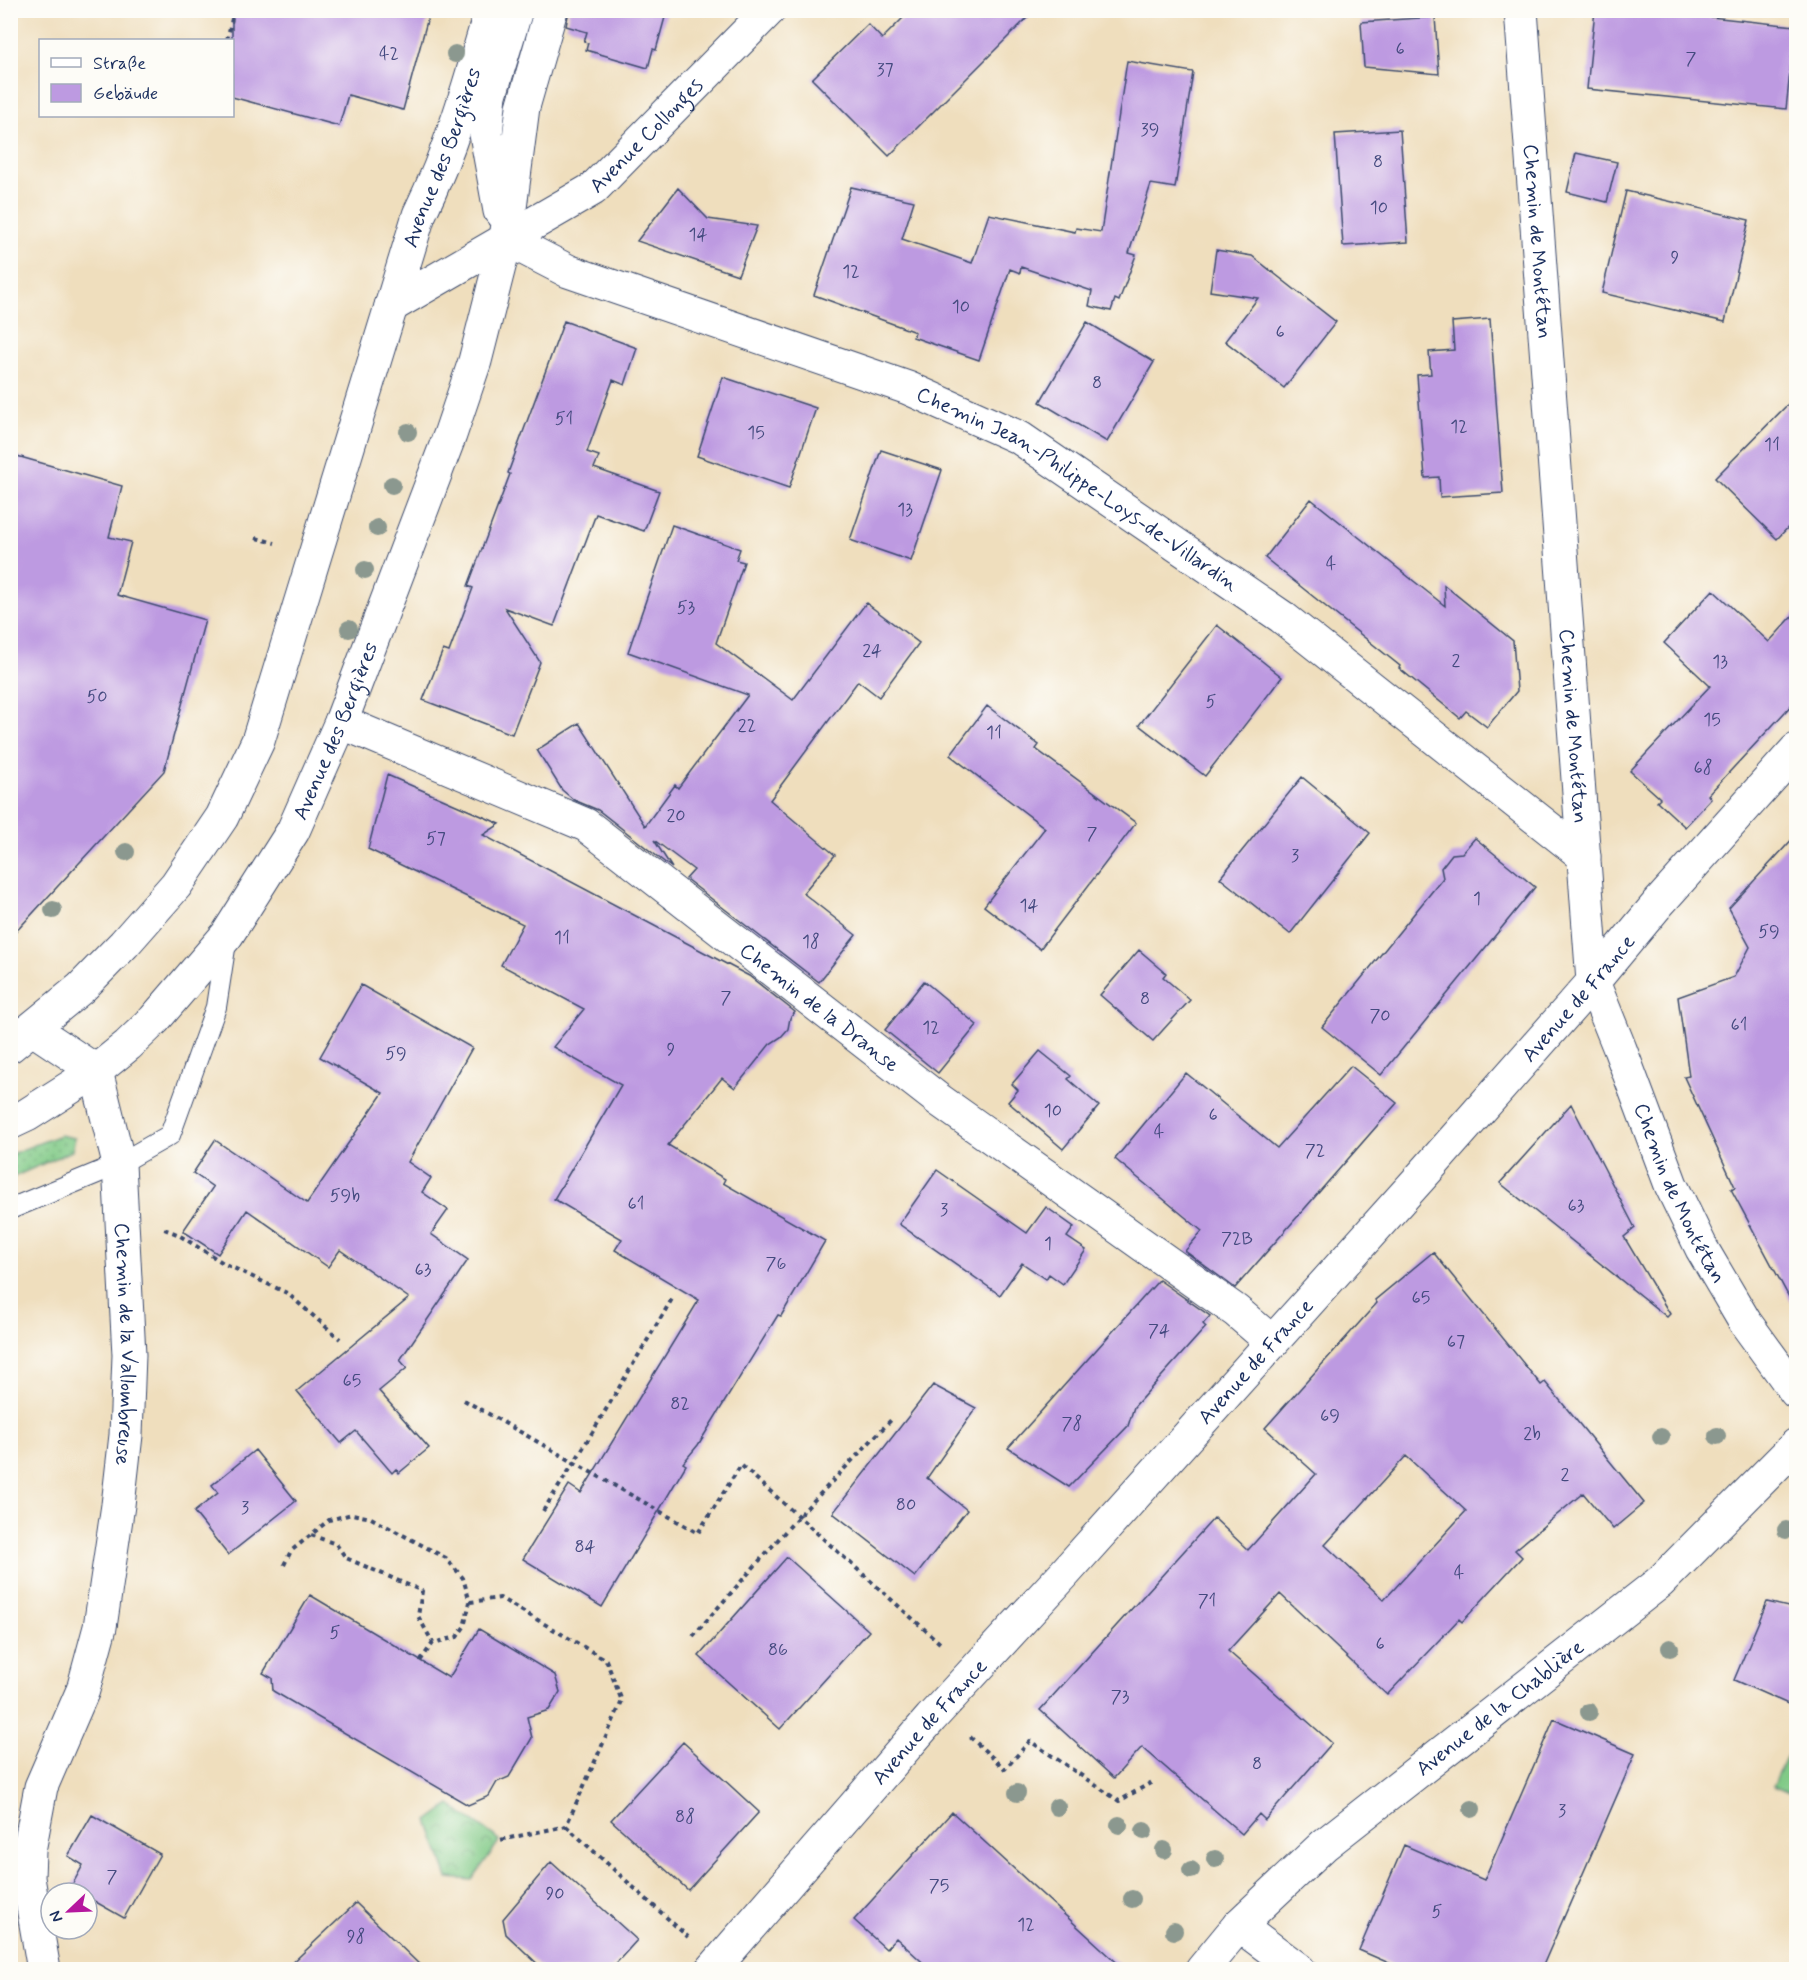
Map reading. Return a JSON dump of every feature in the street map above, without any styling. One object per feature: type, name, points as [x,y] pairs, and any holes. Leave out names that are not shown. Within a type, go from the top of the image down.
[{"type":"street","name":"Avenue des Bergières","points":[[22,1037],[81,988],[176,885],[222,817],[258,741],[419,215],[439,175],[457,129],[491,10]]},
{"type":"street","name":"Avenue des Bergières","points":[[506,239],[486,134],[490,95],[516,10]]},
{"type":"street","name":"Avenue des Bergières","points":[[10,1123],[27,1115],[96,1071],[154,1020],[227,934],[293,831],[341,722],[475,361],[506,239],[523,106],[551,10]]},
{"type":"street","name":"Avenue Collonges","points":[[506,239],[593,189],[768,10]]},
{"type":"street","name":"Chemin de Montétan","points":[[1521,10],[1593,982],[1671,1185],[1702,1249],[1745,1322],[1797,1392]]},
{"type":"street","name":"Avenue des Bergières","points":[[391,306],[506,239]]},
{"type":"street","name":"Chemin Jean-Philippe-Loys-de-Villardin","points":[[506,239],[568,271],[908,388],[1020,438],[1281,617],[1584,856]]},
{"type":"street","name":"Chemin de la Dranse","points":[[341,722],[586,825],[939,1100],[1236,1311],[1272,1342]]},
{"type":"street","name":"Avenue de France","points":[[712,1970],[931,1718],[1064,1575],[1797,750]]},
{"type":"street","points":[[22,1037],[96,1071]]},
{"type":"street","name":"Chemin de la Vallombreuse","points":[[44,1970],[27,1878],[29,1851],[41,1787],[83,1690],[100,1626],[126,1435],[129,1355],[119,1164],[96,1071]]},
{"type":"street","name":"Avenue de la Chablière","points":[[1202,1970],[1239,1925],[1324,1845],[1660,1582],[1797,1445]]},
{"type":"street","points":[[1239,1925],[1299,1970]]},
{"type":"lane","points":[[10,1209],[119,1164],[170,1135],[216,1007],[227,934]]},
{"type":"path","points":[[227,39],[234,10]]},
{"type":"path","points":[[256,538],[286,546]]},
{"type":"path","points":[[177,1234],[225,1264],[287,1293],[340,1339]]},
{"type":"path","points":[[543,1511],[672,1299]]},
{"type":"path","points":[[464,1400],[698,1533],[741,1465],[950,1651]]},
{"type":"path","points":[[693,1636],[798,1517],[893,1418]]},
{"type":"path","points":[[284,1565],[291,1551],[329,1520],[352,1514],[371,1518],[446,1558],[463,1578],[470,1602],[464,1627],[457,1637],[433,1643],[420,1661]]},
{"type":"path","points":[[311,1534],[336,1544],[346,1558],[422,1591],[417,1616],[433,1643]]},
{"type":"path","points":[[470,1602],[500,1598],[606,1660],[622,1701],[566,1826]]},
{"type":"path","points":[[969,1736],[1005,1769],[1030,1741],[1119,1801],[1152,1782]]},
{"type":"path","points":[[500,1840],[566,1826]]},
{"type":"path","points":[[566,1826],[691,1940]]},
{"type":"green space","points":[[60,1135],[75,1138],[72,1151],[11,1178],[11,1154]]},
{"type":"green space","points":[[1790,1750],[1796,1753],[1796,1796],[1773,1786]]},
{"type":"green space","points":[[450,1805],[500,1840],[472,1880],[448,1878],[428,1821]]},
{"type":"building","points":[[232,10],[430,10],[403,110],[348,95],[339,126],[234,98],[234,39],[232,39]]},
{"type":"building","points":[[569,10],[667,10],[656,50],[653,49],[648,68],[586,50],[588,43],[584,42],[587,32],[566,26]]},
{"type":"building","points":[[911,10],[1035,10],[889,156],[812,79],[868,24],[882,39]]},
{"type":"building","points":[[1595,10],[1646,10],[1795,26],[1786,109],[1587,89]]},
{"type":"building","points":[[1435,17],[1439,74],[1364,67],[1361,22]]},
{"type":"building","points":[[1127,61],[1193,72],[1175,188],[1151,184],[1129,253],[1136,255],[1119,301],[1115,299],[1111,311],[1089,306],[1092,291],[1021,267],[1020,273],[1010,269],[979,360],[913,337],[915,332],[814,295],[851,187],[914,201],[902,239],[972,263],[989,214],[1075,232],[1076,228],[1101,232]]},
{"type":"building","points":[[1400,130],[1408,242],[1343,246],[1335,134]]},
{"type":"building","points":[[1576,153],[1617,162],[1607,202],[1567,192]]},
{"type":"building","points":[[678,188],[708,219],[757,226],[738,275],[637,241]]},
{"type":"building","points":[[1626,191],[1749,220],[1725,322],[1602,293]]},
{"type":"building","points":[[1216,250],[1252,256],[1336,322],[1284,388],[1225,341],[1258,298],[1210,291]]},
{"type":"building","points":[[1490,319],[1503,493],[1440,497],[1439,477],[1425,478],[1417,375],[1431,374],[1429,352],[1454,350],[1452,322]]},
{"type":"building","points":[[564,321],[637,348],[625,385],[613,380],[587,452],[599,456],[594,468],[659,491],[644,531],[596,514],[554,626],[505,608],[540,662],[512,734],[423,700],[443,650],[449,652],[473,588],[468,586]]},
{"type":"building","points":[[1087,322],[1154,362],[1107,442],[1040,402]]},
{"type":"building","points":[[723,377],[816,408],[789,488],[697,456]]},
{"type":"building","points":[[1797,395],[1797,518],[1777,539],[1715,478]]},
{"type":"building","points":[[881,450],[942,470],[911,561],[850,540]]},
{"type":"building","points":[[10,454],[122,486],[109,537],[131,542],[117,595],[205,620],[164,771],[10,938]]},
{"type":"building","points":[[1311,499],[1445,606],[1444,585],[1513,641],[1517,691],[1487,727],[1466,711],[1460,718],[1399,668],[1400,666],[1265,558]]},
{"type":"building","points":[[672,525],[740,549],[736,560],[744,562],[716,643],[793,700],[866,603],[919,643],[879,697],[858,681],[770,800],[835,855],[803,893],[856,935],[819,982],[686,879],[694,870],[654,840],[672,868],[598,810],[574,800],[562,790],[537,750],[579,723],[645,826],[675,785],[678,788],[748,695],[628,652]]},
{"type":"building","points":[[1713,590],[1769,642],[1797,611],[1797,699],[1708,795],[1711,799],[1685,827],[1657,801],[1660,798],[1630,771],[1710,686],[1664,643]]},
{"type":"building","points":[[1217,625],[1282,677],[1205,776],[1139,725]]},
{"type":"building","points":[[987,706],[1039,745],[1036,749],[1136,823],[1040,949],[984,906],[1045,828],[950,755]]},
{"type":"building","points":[[387,775],[500,824],[483,835],[749,976],[795,1012],[790,1018],[788,1029],[770,1044],[735,1088],[722,1078],[668,1145],[725,1179],[723,1183],[825,1241],[781,1316],[778,1315],[698,1445],[683,1463],[686,1465],[602,1607],[523,1559],[569,1485],[581,1493],[699,1300],[615,1250],[622,1239],[554,1199],[621,1085],[553,1047],[584,1009],[501,965],[523,924],[368,849]]},
{"type":"building","points":[[1302,777],[1370,833],[1290,934],[1220,878]]},
{"type":"building","points":[[1797,834],[1797,1312],[1731,1189],[1735,1187],[1684,1077],[1689,1076],[1678,997],[1734,977],[1750,947],[1729,908]]},
{"type":"building","points":[[1475,838],[1535,887],[1381,1075],[1322,1027],[1443,878],[1441,868],[1452,854],[1462,853]]},
{"type":"building","points":[[1139,950],[1166,973],[1163,977],[1190,1000],[1153,1041],[1100,995]]},
{"type":"building","points":[[924,981],[977,1025],[938,1073],[885,1030]]},
{"type":"building","points":[[361,985],[472,1048],[408,1162],[431,1178],[422,1192],[448,1210],[431,1234],[468,1260],[400,1360],[407,1368],[379,1391],[429,1448],[399,1473],[396,1469],[392,1473],[356,1431],[341,1443],[297,1391],[409,1298],[340,1250],[328,1267],[247,1210],[218,1254],[183,1231],[213,1187],[193,1173],[215,1140],[307,1203],[383,1093],[320,1057]]},
{"type":"building","points":[[1040,1051],[1071,1076],[1068,1079],[1099,1106],[1063,1149],[1008,1102],[1018,1090],[1012,1084]]},
{"type":"building","points":[[1351,1066],[1397,1103],[1235,1288],[1185,1251],[1202,1231],[1115,1159],[1186,1073],[1277,1148]]},
{"type":"building","points":[[1571,1104],[1635,1228],[1624,1237],[1670,1314],[1667,1317],[1500,1183]]},
{"type":"building","points":[[937,1170],[1027,1233],[1046,1207],[1074,1227],[1067,1237],[1086,1250],[1063,1284],[1049,1274],[1046,1279],[1022,1263],[1000,1295],[899,1224]]},
{"type":"building","points":[[1433,1252],[1541,1385],[1545,1382],[1644,1503],[1613,1529],[1583,1493],[1515,1550],[1522,1557],[1462,1622],[1459,1619],[1387,1695],[1280,1594],[1228,1651],[1332,1743],[1265,1820],[1259,1814],[1242,1834],[1142,1747],[1114,1778],[1040,1710],[1214,1518],[1248,1550],[1316,1474],[1265,1428],[1377,1303],[1375,1300]],"holes":[[[1406,1456],[1466,1511],[1384,1600],[1325,1545]]]},
{"type":"building","points":[[1159,1280],[1210,1316],[1203,1324],[1206,1327],[1134,1407],[1128,1426],[1069,1487],[1008,1448]]},
{"type":"building","points":[[933,1385],[976,1408],[927,1478],[967,1510],[915,1577],[833,1513]]},
{"type":"building","points":[[255,1450],[296,1501],[228,1555],[194,1512],[218,1493],[212,1485]]},
{"type":"building","points":[[787,1557],[869,1631],[780,1729],[699,1656]]},
{"type":"building","points":[[310,1595],[449,1678],[479,1629],[555,1675],[560,1692],[549,1710],[527,1717],[532,1738],[509,1777],[497,1782],[489,1796],[468,1805],[273,1691],[272,1678],[263,1673]]},
{"type":"building","points":[[1767,1602],[1797,1609],[1797,1708],[1734,1680]]},
{"type":"building","points":[[1554,1719],[1635,1754],[1541,1970],[1405,1970],[1359,1950],[1404,1845],[1484,1880]]},
{"type":"building","points":[[683,1742],[759,1812],[688,1890],[611,1820]]},
{"type":"building","points":[[952,1812],[1125,1970],[931,1970],[896,1938],[886,1949],[854,1920]]},
{"type":"building","points":[[92,1815],[160,1854],[124,1918],[99,1904],[99,1881],[74,1881],[83,1865],[68,1856]]},
{"type":"building","points":[[551,1862],[637,1940],[610,1970],[544,1970],[506,1934],[503,1919]]},
{"type":"building","points":[[356,1903],[425,1970],[285,1970]]}]
